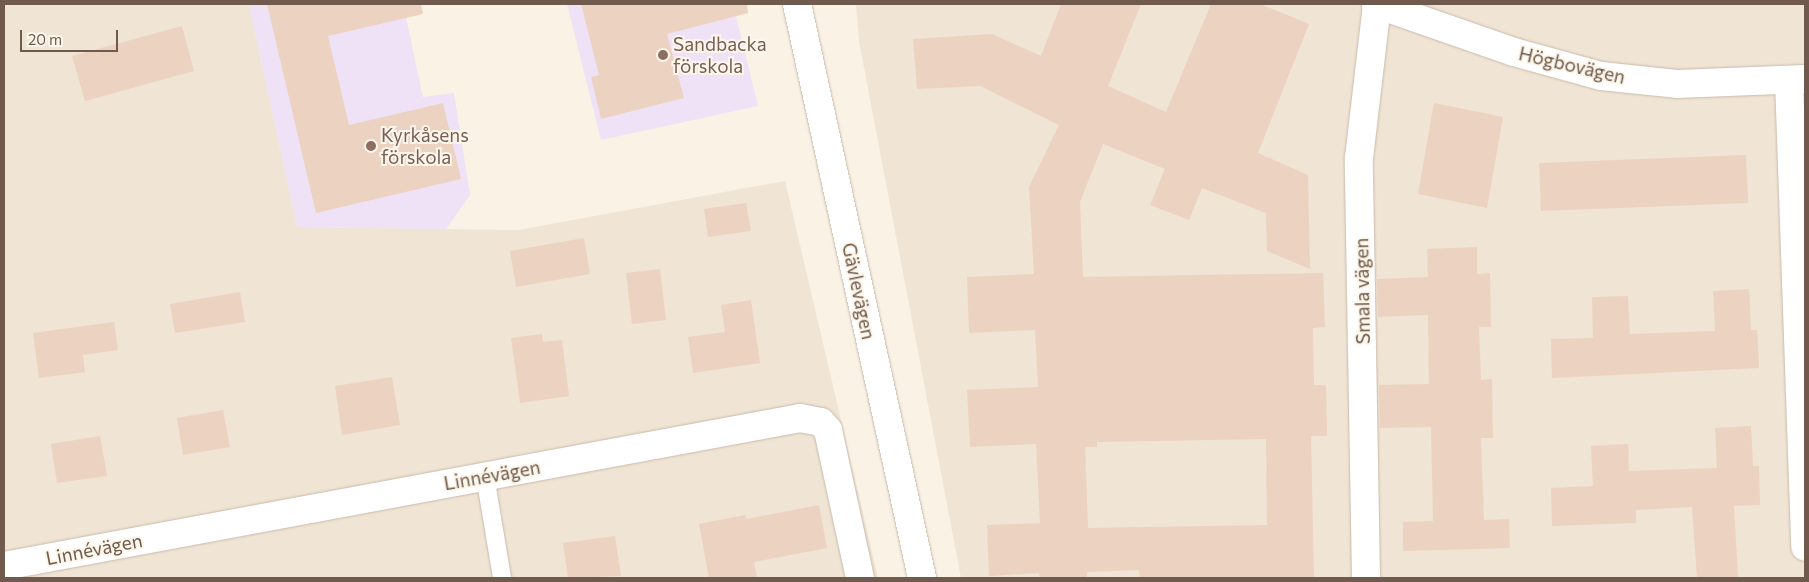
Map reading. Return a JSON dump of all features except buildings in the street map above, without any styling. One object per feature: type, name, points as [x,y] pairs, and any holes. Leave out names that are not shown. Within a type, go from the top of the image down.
[{"type":"street","name":"Gävlevägen","points":[[797,4],[922,578]]},
{"type":"street","name":"Högbovägen","points":[[1376,4],[1514,52],[1601,76],[1677,84],[1797,79]]},
{"type":"street","name":"Smala vägen","points":[[1366,578],[1359,158],[1376,4]]},
{"type":"street","points":[[1797,79],[1805,547]]},
{"type":"street","name":"Linnévägen","points":[[4,566],[800,418],[814,420],[828,430],[860,578]]},
{"type":"lane","points":[[484,476],[502,578]]},
{"type":"shaded area","points":[[4,4],[249,4],[297,227],[519,230],[785,181],[878,578],[4,578]]},
{"type":"shaded area","name":"Kyrkåsens förskola","points":[[249,4],[403,4],[423,97],[454,93],[470,195],[446,229],[297,227]]},
{"type":"shaded area","name":"Sandbacka förskola","points":[[567,4],[733,4],[758,106],[601,140]]},
{"type":"shaded area","points":[[856,4],[1805,4],[1805,578],[961,578],[859,41]]},
{"type":"place","name":"Sandbacka förskola","points":[[663,55]]},
{"type":"place","name":"Kyrkåsens förskola","points":[[371,146]]}]
